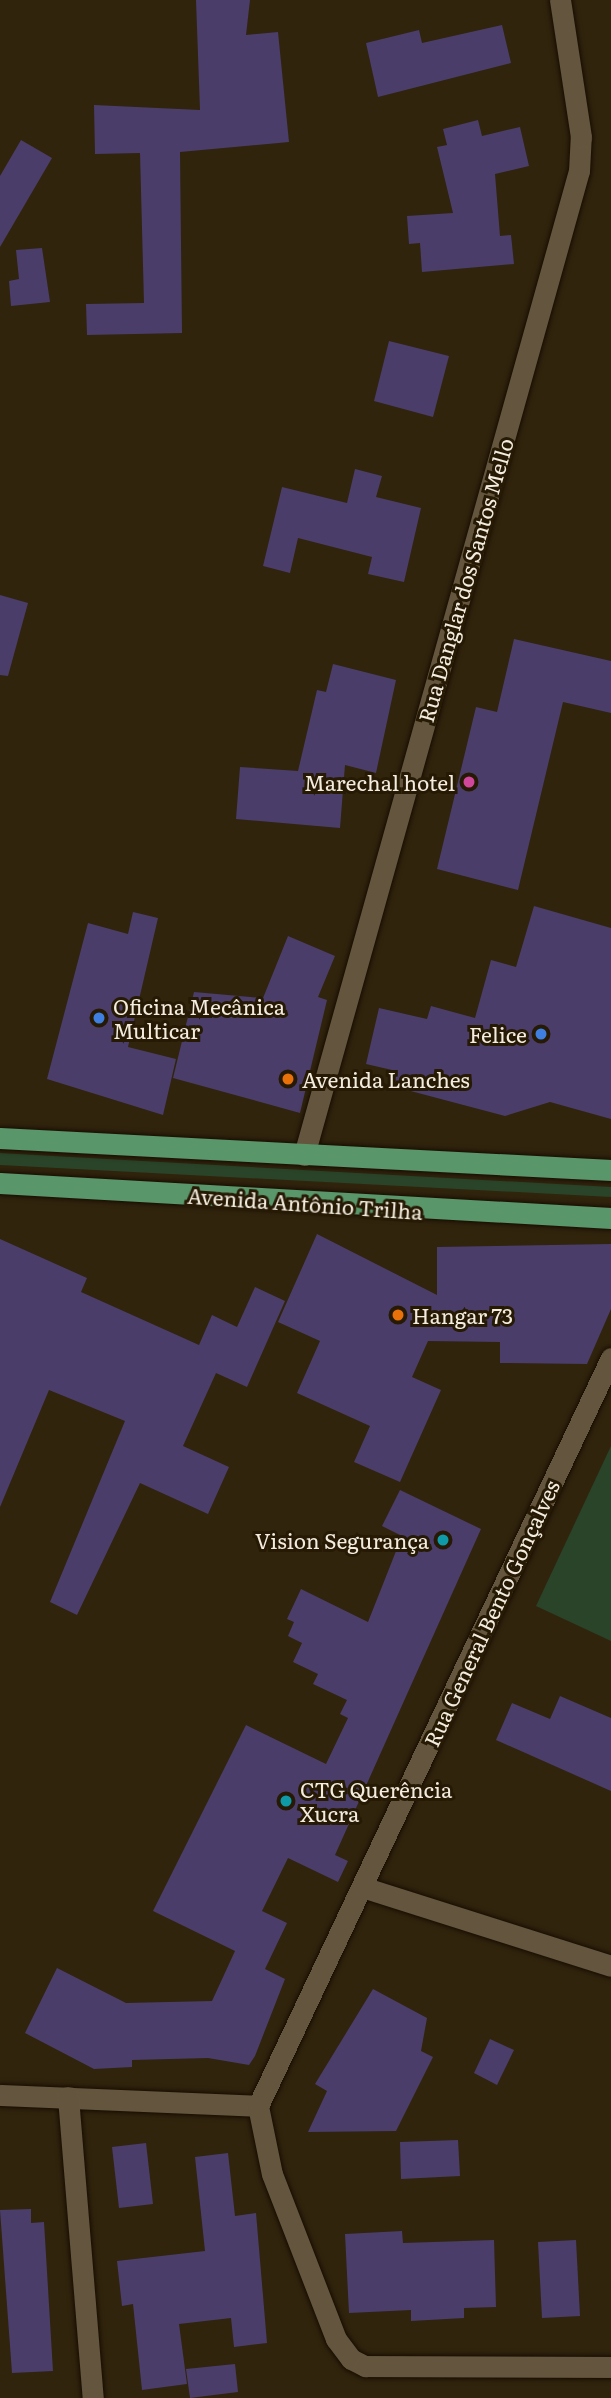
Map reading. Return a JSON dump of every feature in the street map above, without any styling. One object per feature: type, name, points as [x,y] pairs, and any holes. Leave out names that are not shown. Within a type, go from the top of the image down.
[{"type":"main road","points":[[0,1138],[611,1170]]},
{"type":"main road","name":"Avenida Antônio Trilha","points":[[0,1184],[611,1218]]},
{"type":"street","name":"Rua Danglar dos Santos Mello","points":[[304,1155],[579,171],[581,137],[560,0]]},
{"type":"street","name":"Rua General Bento Gonçalves","points":[[258,2106],[611,1358]]},
{"type":"street","points":[[362,1887],[611,1966]]},
{"type":"street","points":[[0,2095],[258,2106],[272,2174],[336,2339],[352,2359],[392,2367],[611,2367]]},
{"type":"street","points":[[68,2097],[93,2398]]},
{"type":"green space","points":[[0,1153],[611,1187],[611,1197],[0,1165]]},
{"type":"green space","points":[[611,1446],[611,1641],[536,1606]]},
{"type":"building","points":[[196,0],[250,0],[246,35],[278,32],[289,142],[180,152],[182,333],[87,335],[86,304],[144,303],[140,153],[95,154],[94,105],[200,110]]},
{"type":"building","points":[[502,25],[511,63],[378,97],[366,43],[419,30],[422,43]]},
{"type":"building","points":[[478,120],[482,136],[520,127],[529,166],[495,174],[500,236],[511,235],[514,264],[422,272],[420,243],[409,244],[407,216],[453,213],[437,147],[447,145],[443,129]]},
{"type":"building","points":[[21,140],[52,158],[0,247],[0,176]]},
{"type":"building","points":[[42,248],[50,302],[11,306],[9,281],[19,279],[16,250]]},
{"type":"building","points":[[389,341],[449,356],[433,417],[374,401]]},
{"type":"building","points":[[355,469],[382,476],[376,497],[421,508],[404,582],[368,574],[372,557],[298,538],[290,573],[263,566],[282,487],[347,503]]},
{"type":"building","points":[[0,595],[28,603],[8,676],[0,675]]},
{"type":"building","points":[[514,639],[611,661],[611,713],[563,702],[518,890],[437,869],[476,707],[497,712]]},
{"type":"building","points":[[333,664],[396,680],[376,773],[345,765],[340,828],[236,819],[240,767],[298,771],[317,690],[326,692]]},
{"type":"building","name":"Felice","points":[[534,906],[611,928],[611,1119],[550,1102],[505,1116],[388,1085],[392,1070],[366,1064],[379,1008],[427,1019],[431,1006],[475,1018],[491,960],[516,967]]},
{"type":"building","name":"Oficina Mecânica Multicar","points":[[133,912],[158,918],[128,1047],[176,1059],[163,1115],[47,1079],[88,923],[128,934]]},
{"type":"building","points":[[288,936],[335,956],[318,997],[327,1000],[300,1113],[173,1078],[194,992],[263,998]]},
{"type":"building","points":[[317,1234],[437,1295],[437,1247],[611,1244],[611,1309],[587,1364],[500,1363],[500,1342],[428,1341],[412,1377],[441,1390],[400,1482],[354,1462],[370,1426],[297,1393],[320,1341],[278,1322]]},
{"type":"building","points":[[0,1239],[87,1278],[81,1292],[199,1345],[212,1315],[237,1327],[255,1287],[285,1301],[247,1387],[216,1373],[183,1446],[229,1467],[208,1514],[140,1483],[77,1615],[50,1602],[125,1421],[49,1390],[0,1507]]},
{"type":"building","points":[[400,1490],[481,1529],[335,1855],[348,1861],[338,1882],[288,1858],[262,1911],[287,1923],[265,1969],[285,1979],[249,2065],[208,2058],[132,2060],[132,2067],[94,2069],[25,2033],[57,1968],[126,2003],[212,2001],[235,1951],[153,1911],[246,1725],[326,1764],[348,1718],[340,1714],[347,1700],[313,1684],[318,1674],[293,1662],[302,1643],[288,1636],[294,1622],[287,1619],[301,1589],[368,1622],[402,1536],[382,1526]]},
{"type":"building","points":[[560,1696],[611,1718],[611,1791],[496,1740],[512,1703],[550,1719]]},
{"type":"building","points":[[373,1989],[427,2018],[421,2051],[433,2057],[396,2131],[308,2132],[327,2091],[315,2084]]},
{"type":"building","points":[[490,2039],[514,2050],[497,2085],[474,2073]]},
{"type":"building","points":[[458,2140],[460,2176],[401,2179],[400,2142]]},
{"type":"building","points":[[146,2143],[153,2204],[119,2208],[112,2147]]},
{"type":"building","points":[[228,2153],[235,2216],[256,2213],[267,2343],[234,2347],[231,2318],[179,2324],[187,2384],[142,2390],[133,2304],[122,2306],[117,2261],[205,2251],[195,2157]]},
{"type":"building","points":[[31,2209],[31,2223],[44,2222],[53,2371],[12,2373],[0,2210]]},
{"type":"building","points":[[402,2231],[403,2243],[494,2240],[496,2307],[464,2308],[464,2318],[411,2321],[411,2310],[349,2313],[345,2234]]},
{"type":"building","points":[[576,2240],[580,2316],[542,2318],[538,2242]]},
{"type":"building","points":[[235,2364],[238,2392],[190,2398],[186,2369]]},
{"type":"place","name":"Marechal hotel","points":[[469,782]]},
{"type":"place","name":"Oficina Mecânica Multicar","points":[[99,1018]]},
{"type":"place","name":"Felice","points":[[541,1034]]},
{"type":"place","name":"Avenida Lanches","points":[[288,1079]]},
{"type":"place","name":"Hangar 73","points":[[398,1315]]},
{"type":"place","name":"Vision Segurança","points":[[443,1540]]},
{"type":"place","name":"CTG Querência Xucra","points":[[286,1801]]}]
